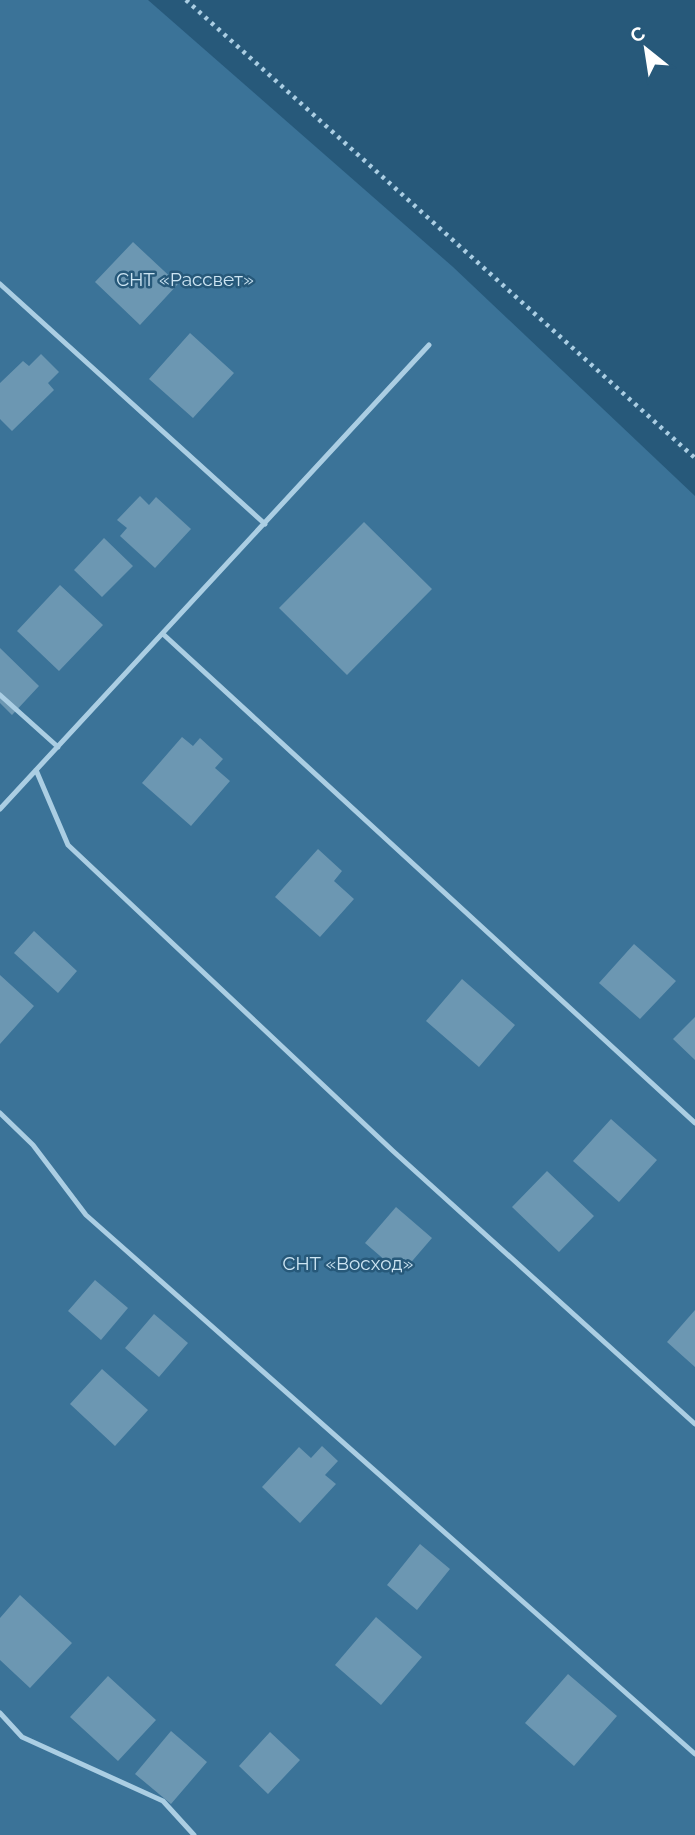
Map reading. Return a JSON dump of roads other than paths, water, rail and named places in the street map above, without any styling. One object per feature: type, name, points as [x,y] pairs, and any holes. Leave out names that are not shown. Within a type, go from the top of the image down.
[{"type":"lane","points":[[0,284],[265,524]]},
{"type":"lane","points":[[0,809],[429,345]]},
{"type":"lane","points":[[163,634],[695,1123]]},
{"type":"lane","points":[[0,695],[58,747]]},
{"type":"lane","points":[[36,770],[68,845],[393,1151],[695,1424]]},
{"type":"lane","points":[[0,1113],[33,1145],[86,1215],[695,1754]]},
{"type":"lane","points":[[0,1713],[22,1737],[163,1801],[194,1835]]},
{"type":"park label","name":"СНТ «Рассвет»","points":[[185,279]]},
{"type":"park label","name":"СНТ «Восход»","points":[[348,1263]]}]
